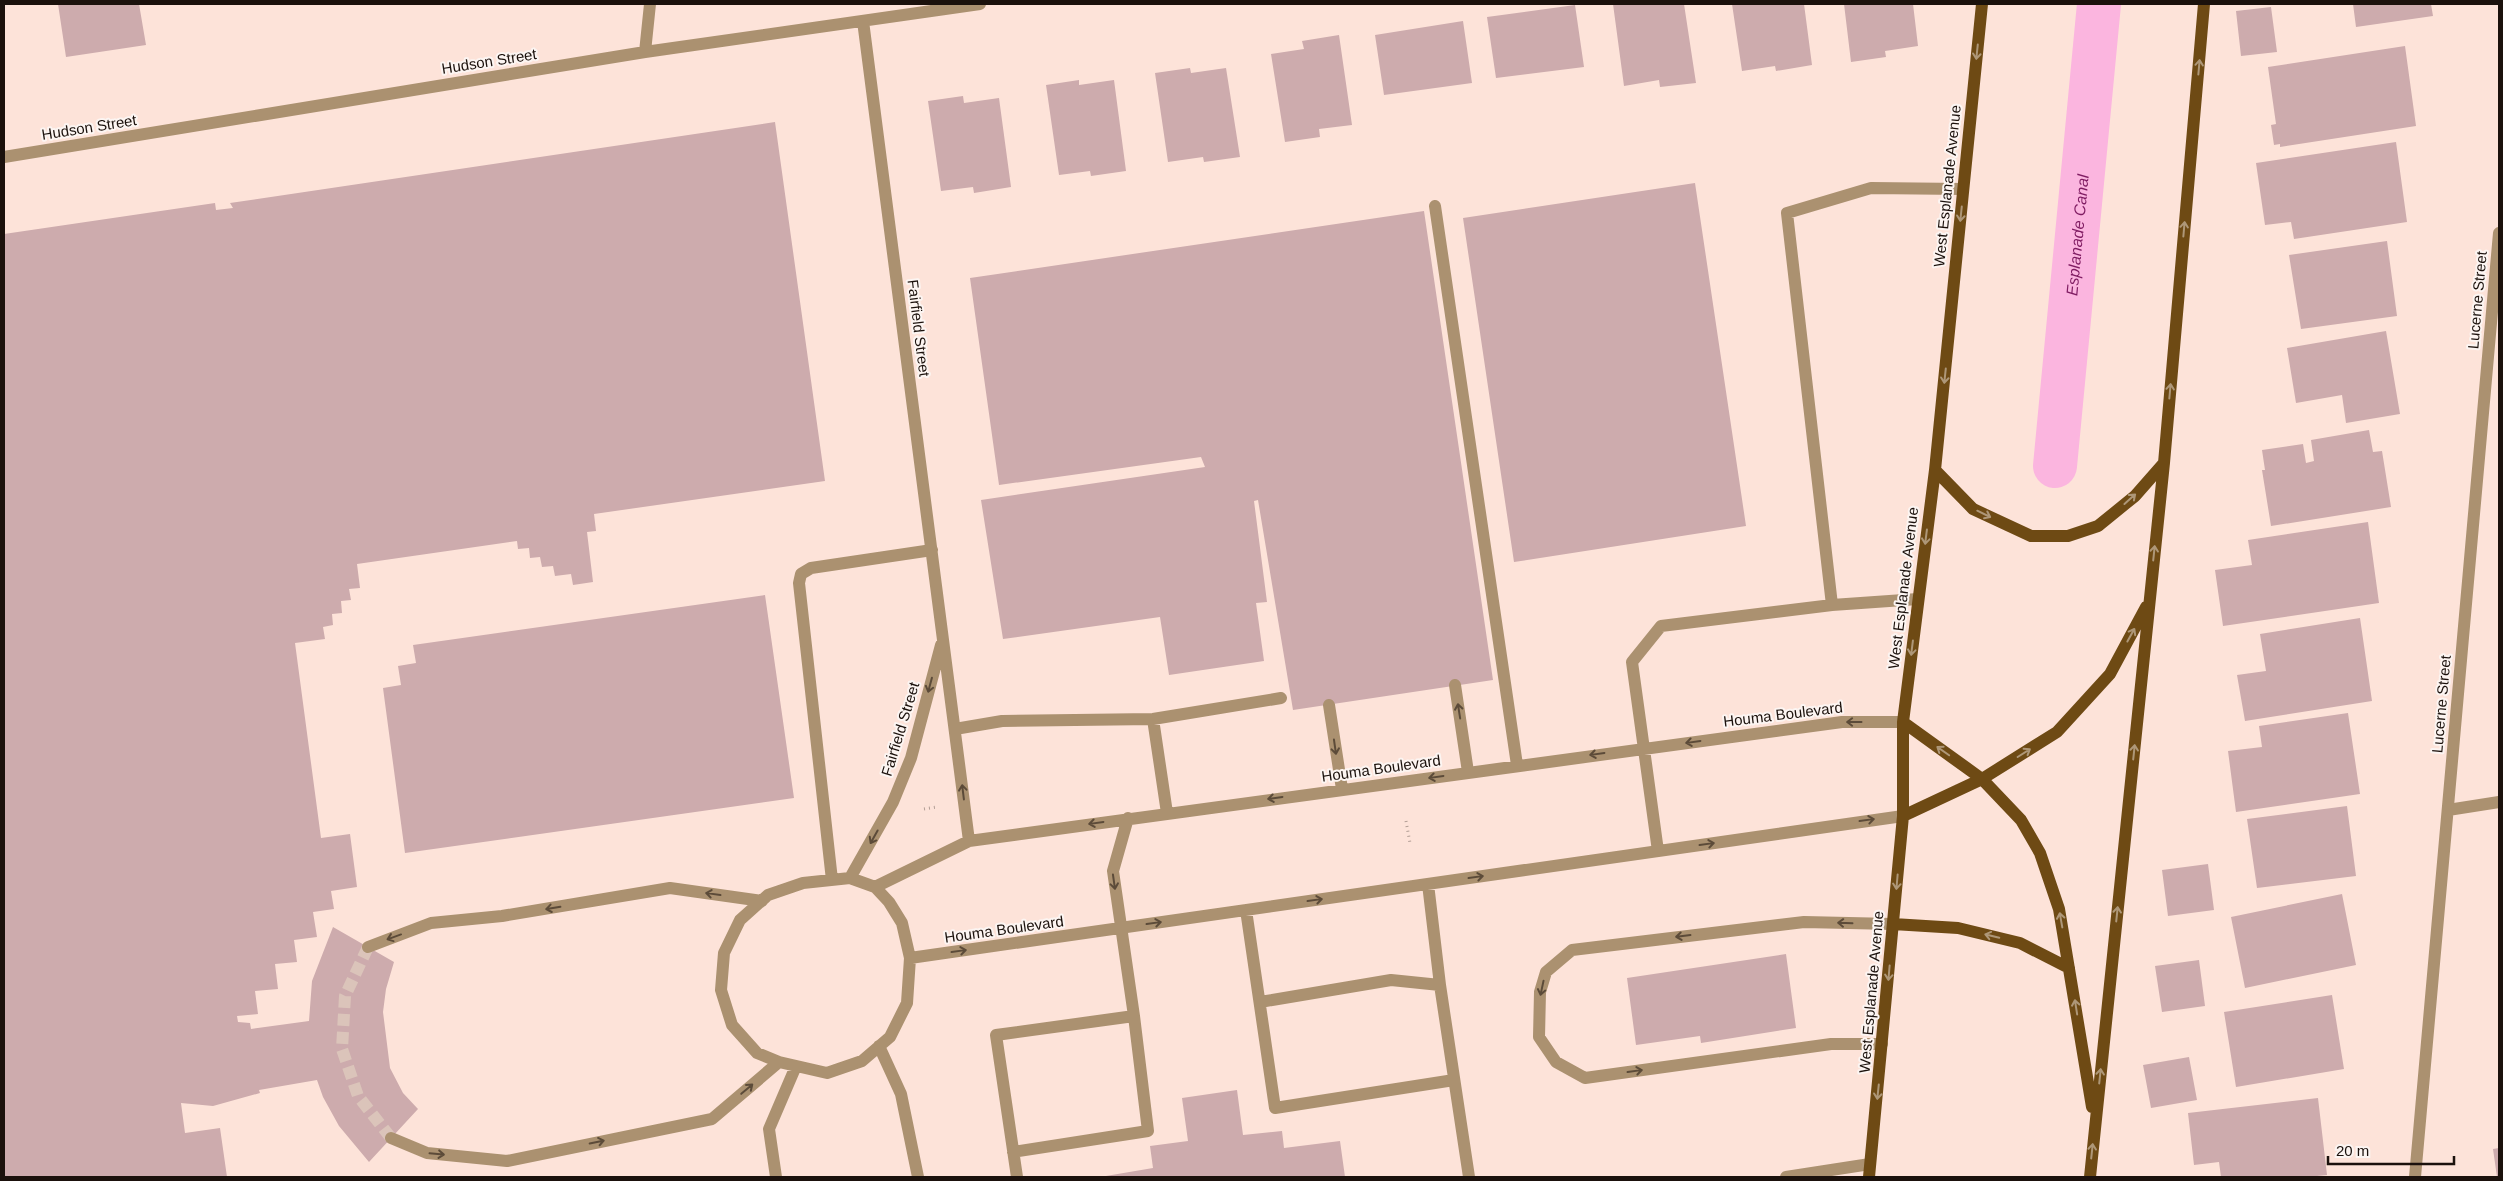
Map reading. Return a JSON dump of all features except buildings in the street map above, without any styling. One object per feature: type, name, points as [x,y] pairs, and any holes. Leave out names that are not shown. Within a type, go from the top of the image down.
[{"type":"main road","name":"West Esplanade Avenue","points":[[1870,1171],[1903,816],[1903,722],[1935,470],[1982,4]]},
{"type":"main road","points":[[2090,1177],[2164,463],[2204,4]]},
{"type":"main road","points":[[1935,470],[1973,509],[2031,536],[2068,536],[2098,526],[2134,496],[2164,463]]},
{"type":"main road","points":[[1903,816],[1982,779],[2057,732],[2110,674],[2149,601]]},
{"type":"main road","points":[[1903,722],[1982,779],[2021,820],[2040,852],[2059,909],[2095,1124]]},
{"type":"main road","points":[[1894,924],[1958,928],[2011,941],[2069,968]]},
{"type":"street","points":[[645,52],[650,4]]},
{"type":"street","name":"Hudson Street","points":[[4,157],[645,52],[980,4]]},
{"type":"street","name":"Fairfield Street","points":[[863,21],[969,840]]},
{"type":"street","points":[[1832,605],[1787,213],[1872,188],[1964,189]]},
{"type":"street","points":[[1435,206],[1517,765]]},
{"type":"street","name":"Lucerne Street","points":[[2415,1177],[2499,233]]},
{"type":"street","points":[[832,880],[799,583],[802,574],[811,568],[932,550]]},
{"type":"street","points":[[1658,851],[1632,662],[1661,626],[1832,605],[1918,599]]},
{"type":"street","name":"Fairfield Street","points":[[850,878],[893,802],[911,758],[943,638]]},
{"type":"street","points":[[1455,685],[1468,772]]},
{"type":"street","points":[[955,729],[1002,721],[1153,719],[1281,698]]},
{"type":"street","points":[[1329,705],[1342,789]]},
{"type":"street","points":[[1153,719],[1167,813]]},
{"type":"street","name":"Houma Boulevard","points":[[875,887],[969,840],[1842,722],[1903,722]]},
{"type":"street","points":[[2448,810],[2499,802]]},
{"type":"street","name":"Houma Boulevard","points":[[910,958],[1903,816]]},
{"type":"street","points":[[1013,1152],[1148,1131],[1113,871],[1128,818]]},
{"type":"street","points":[[850,878],[875,887],[889,902],[902,923],[910,958],[907,1003],[890,1037],[862,1061],[827,1073],[779,1062],[757,1053],[732,1025],[721,990],[724,953],[740,920],[768,895],[803,883],[850,878]]},
{"type":"street","points":[[1428,884],[1440,985],[1468,1177]]},
{"type":"street","points":[[368,946],[431,923],[502,916],[670,888],[762,901]]},
{"type":"street","points":[[1246,910],[1275,1108],[1454,1080]]},
{"type":"street","points":[[1882,1044],[1831,1044],[1585,1078],[1556,1062],[1539,1037],[1540,992],[1546,972],[1572,950],[1804,922],[1894,924]]},
{"type":"street","points":[[1260,1002],[1390,980],[1440,985]]},
{"type":"street","points":[[1017,1177],[996,1034],[1134,1016]]},
{"type":"street","points":[[879,1046],[901,1094],[918,1177]]},
{"type":"street","points":[[391,1138],[427,1153],[508,1161],[712,1119],[779,1062]]},
{"type":"street","points":[[776,1177],[769,1129],[796,1066]]},
{"type":"street","points":[[1786,1177],[1870,1171]]},
{"type":"path","points":[[1406,821],[1410,843]]},
{"type":"waterway","name":"Esplanade Canal","points":[[2055,466],[2099,4]]},
{"type":"tunnel","points":[[368,947],[345,996],[342,1049],[358,1096],[391,1138]]}]
